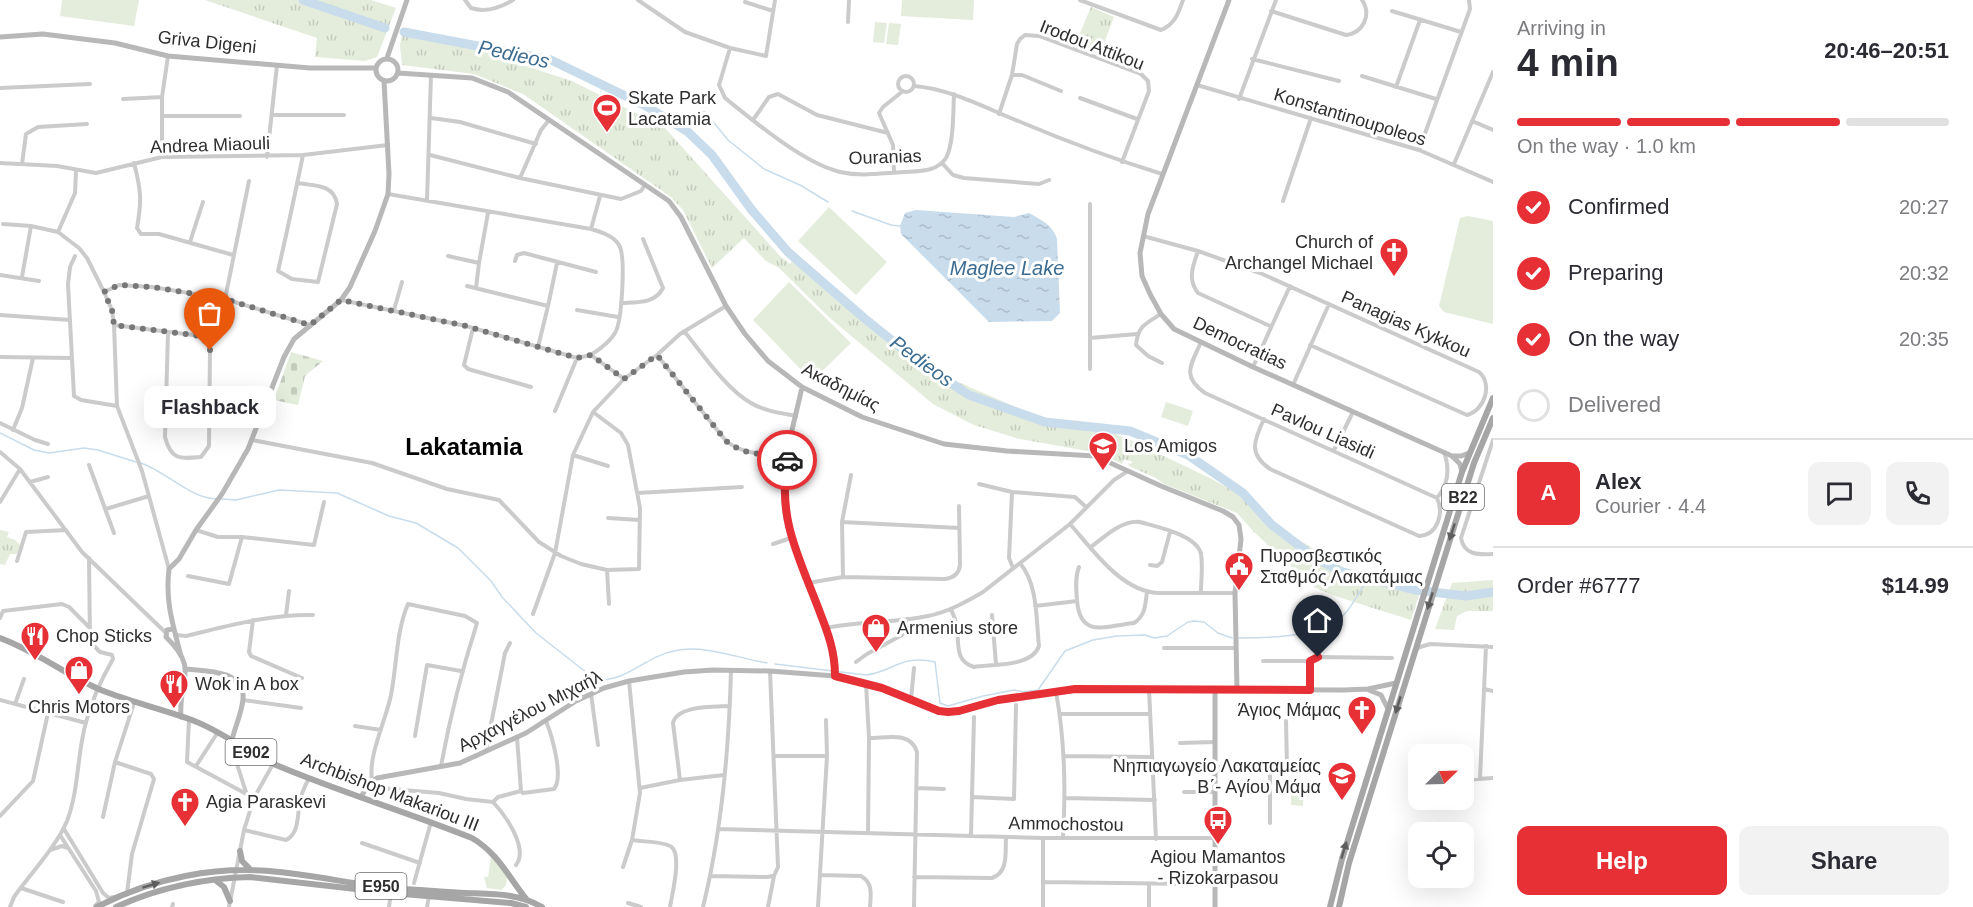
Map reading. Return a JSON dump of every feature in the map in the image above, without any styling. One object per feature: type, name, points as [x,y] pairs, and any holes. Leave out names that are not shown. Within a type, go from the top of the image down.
[{"type":"main road","name":"B22","points":[[1330,907],[1342,859],[1462,472],[1493,398]]},
{"type":"main road","name":"B22","points":[[1339,907],[1349,863],[1423,624],[1474,464],[1493,418]]},
{"type":"main road","name":"Archbishop Makariou III","points":[[0,638],[16,644],[70,676],[98,689],[218,731],[273,764],[431,822]]},
{"type":"main road","name":"E902","points":[[431,822],[481,843],[510,874]]},
{"type":"main road","points":[[240,851],[242,861],[252,870]]},
{"type":"main road","name":"E950","points":[[96,907],[127,893],[175,878],[252,870],[512,899],[542,907]]},
{"type":"main road","name":"E950","points":[[116,907],[139,897],[176,886],[214,880],[235,873],[391,893],[512,899]]},
{"type":"main road","points":[[510,874],[512,899]]},
{"type":"main road","points":[[510,874],[527,903]]},
{"type":"main road","points":[[214,880],[224,887],[230,904]]},
{"type":"street","points":[[387,58],[406,0]]},
{"type":"street","points":[[465,0],[471,8],[484,10],[494,9],[513,0]]},
{"type":"street","points":[[638,0],[685,33],[730,48],[765,56],[775,0]]},
{"type":"street","points":[[848,22],[849,0]]},
{"type":"street","points":[[1080,0],[1161,30],[1170,26],[1176,18],[1183,0]]},
{"type":"street","name":"Democratias","points":[[1229,0],[1162,174],[1142,235],[1140,253],[1142,276],[1161,314],[1174,328],[1252,367],[1452,456]]},
{"type":"street","points":[[1239,99],[1252,59],[1276,0]]},
{"type":"street","points":[[1271,11],[1350,35],[1359,30],[1365,21],[1367,10],[1362,0]]},
{"type":"street","points":[[1419,150],[1470,9],[1469,0]]},
{"type":"street","points":[[746,2],[773,10]]},
{"type":"street","points":[[1392,11],[1461,32]]},
{"type":"street","points":[[1396,87],[1420,20]]},
{"type":"street","name":"Griva Digeni","points":[[0,38],[43,34],[115,43],[168,56],[310,68],[375,68]]},
{"type":"street","name":"Irodou Attikou","points":[[999,114],[1012,75],[1017,44],[1025,35],[1039,36],[1141,74],[1148,81],[1149,91],[1122,162]]},
{"type":"street","name":"Ouranias","points":[[730,48],[720,80],[720,89],[725,98],[811,161],[829,169],[862,175],[926,171],[942,163],[949,148],[954,94]]},
{"type":"street","points":[[162,157],[162,97],[168,56]]},
{"type":"street","points":[[387,58],[397,63],[398,73],[391,80],[384,81],[378,77],[375,68],[379,61],[387,58]]},
{"type":"street","points":[[1252,59],[1339,81]]},
{"type":"street","points":[[267,157],[278,65]]},
{"type":"street","points":[[1454,164],[1493,72]]},
{"type":"street","name":"Ακαδημίας","points":[[398,73],[472,78],[508,92],[669,201],[681,217],[726,306],[745,334],[764,356],[802,387],[862,417],[944,444],[1007,451],[1095,456],[1233,517],[1239,525],[1241,539],[1235,593],[1237,690]]},
{"type":"street","points":[[427,200],[431,75]]},
{"type":"street","points":[[1012,75],[1022,75],[1061,91]]},
{"type":"street","points":[[903,91],[898,83],[904,76],[913,80],[914,86]]},
{"type":"street","points":[[1362,76],[1436,99]]},
{"type":"street","points":[[169,569],[179,559],[196,530],[222,494],[252,440],[284,357],[294,339],[341,300],[350,287],[375,231],[388,194],[384,81]]},
{"type":"street","points":[[0,88],[90,84]]},
{"type":"street","name":"Konstantinoupoleos","points":[[1197,85],[1419,150],[1493,182]]},
{"type":"street","points":[[894,172],[893,145],[879,113],[903,91],[910,90],[914,86],[954,94],[1122,162],[1162,174]]},
{"type":"street","points":[[753,120],[769,97],[778,94],[817,115],[888,133]]},
{"type":"street","points":[[123,99],[162,97]]},
{"type":"street","points":[[1080,98],[1137,118]]},
{"type":"street","points":[[272,115],[344,115]]},
{"type":"street","points":[[162,116],[240,116]]},
{"type":"street","points":[[431,117],[460,122],[536,144]]},
{"type":"street","points":[[1283,201],[1311,118]]},
{"type":"street","points":[[520,178],[549,119]]},
{"type":"street","points":[[1472,121],[1493,130]]},
{"type":"street","points":[[22,164],[26,134],[38,127],[87,124]]},
{"type":"street","name":"Andrea Miaouli","points":[[0,163],[57,166],[96,173],[162,157],[303,155],[387,144]]},
{"type":"street","points":[[297,183],[331,190],[336,195],[337,204],[318,282],[292,279],[278,271],[303,155]]},
{"type":"street","points":[[430,155],[621,200],[641,191],[645,184]]},
{"type":"street","points":[[135,163],[142,201],[137,228],[141,234],[159,234],[233,255]]},
{"type":"street","points":[[942,163],[953,175],[964,178],[1039,184],[1049,180]]},
{"type":"street","points":[[58,232],[75,193],[76,171]]},
{"type":"street","points":[[225,299],[249,181]]},
{"type":"street","points":[[341,300],[473,328],[577,358],[591,355],[601,349],[616,332],[621,303],[624,258],[619,244],[607,234],[591,229],[388,194]]},
{"type":"street","points":[[591,229],[600,196]]},
{"type":"street","points":[[190,242],[203,202]]},
{"type":"street","points":[[1090,204],[1090,369]]},
{"type":"street","points":[[476,288],[478,262],[489,213]]},
{"type":"street","points":[[3,224],[31,226],[58,232],[80,248],[112,310],[117,406],[138,458],[169,569],[168,603],[186,669],[180,707],[181,717]]},
{"type":"street","points":[[22,277],[31,226]]},
{"type":"street","name":"Panagias Kykkou","points":[[1142,235],[1198,251],[1290,286],[1479,372],[1486,380],[1488,391],[1480,407],[1467,415],[1310,345]]},
{"type":"street","points":[[621,303],[646,301],[659,296],[663,288],[643,239]]},
{"type":"street","points":[[1198,251],[1191,278],[1198,292],[1270,326]]},
{"type":"street","points":[[515,261],[520,253],[596,272]]},
{"type":"street","points":[[75,256],[70,267],[68,284],[74,396],[81,400],[117,406]]},
{"type":"street","points":[[448,256],[478,262]]},
{"type":"street","points":[[538,347],[557,263]]},
{"type":"street","points":[[0,275],[39,281]]},
{"type":"street","points":[[394,310],[402,282]]},
{"type":"street","points":[[104,292],[119,285],[152,287],[225,299],[310,325]]},
{"type":"street","points":[[467,286],[548,306]]},
{"type":"street","points":[[1252,367],[1290,286]]},
{"type":"street","points":[[1293,385],[1329,304]]},
{"type":"street","points":[[533,614],[555,553],[573,455],[593,412],[624,379],[657,355],[684,331],[726,306]]},
{"type":"street","points":[[577,310],[618,317]]},
{"type":"street","points":[[1161,314],[1143,325],[1137,334],[1136,345],[1148,356],[1162,363]]},
{"type":"street","points":[[0,315],[70,320]]},
{"type":"street","points":[[114,325],[201,336],[208,344],[210,350],[209,446],[201,457],[185,459],[174,456],[168,449],[165,437],[168,332]]},
{"type":"street","points":[[473,328],[464,365],[468,369],[531,387]]},
{"type":"street","points":[[684,331],[727,382],[751,404],[770,411],[796,416]]},
{"type":"street","points":[[1090,338],[1137,334]]},
{"type":"street","name":"Pavlou Liasidi","points":[[1201,342],[1190,370],[1191,381],[1205,393],[1437,498]]},
{"type":"street","points":[[591,355],[624,379]]},
{"type":"street","points":[[657,355],[726,441],[750,453],[787,456]]},
{"type":"street","points":[[0,357],[72,358]]},
{"type":"street","points":[[13,430],[22,408],[33,358]]},
{"type":"street","points":[[555,411],[577,358]]},
{"type":"street","points":[[802,387],[787,456],[783,498],[791,538],[834,653],[835,672]]},
{"type":"street","points":[[252,440],[372,463],[447,489],[499,500],[539,542],[555,553],[581,564],[607,570],[639,569],[638,493],[628,445],[621,433],[593,412]]},
{"type":"street","points":[[1334,450],[1353,412]]},
{"type":"street","points":[[1264,419],[1256,435],[1255,449],[1259,461],[1264,465],[1419,536],[1429,534],[1436,527],[1440,506],[1437,498],[1445,488],[1448,473],[1444,452]]},
{"type":"street","points":[[0,423],[48,444]]},
{"type":"street","points":[[1493,440],[1461,538],[1464,547],[1469,552],[1478,555],[1493,554]]},
{"type":"street","points":[[0,452],[20,469],[89,558],[166,633],[181,656]]},
{"type":"street","points":[[1452,456],[1469,453]]},
{"type":"street","points":[[573,455],[608,466]]},
{"type":"street","points":[[1452,456],[1460,464],[1462,472]]},
{"type":"street","points":[[89,465],[114,533]]},
{"type":"street","points":[[1114,480],[1118,466]]},
{"type":"street","points":[[0,502],[20,469]]},
{"type":"street","points":[[826,628],[928,616],[951,609],[983,592],[1070,524],[1114,480],[1128,471]]},
{"type":"street","points":[[843,577],[842,522],[852,475]]},
{"type":"street","points":[[30,482],[48,477]]},
{"type":"street","points":[[979,484],[1012,492],[1069,496],[1078,499],[1086,507]]},
{"type":"street","points":[[638,493],[742,487]]},
{"type":"street","points":[[1012,492],[1009,558],[1013,568]]},
{"type":"street","points":[[106,509],[149,496]]},
{"type":"street","points":[[196,530],[218,537],[242,537],[314,545],[324,502]]},
{"type":"street","points":[[808,583],[843,577],[945,579],[955,576],[960,565],[959,506]]},
{"type":"street","points":[[608,518],[640,520]]},
{"type":"street","points":[[1091,548],[1112,532],[1133,521],[1192,540],[1202,555],[1201,592]]},
{"type":"street","points":[[842,522],[959,528]]},
{"type":"street","points":[[1070,524],[1122,579],[1147,592],[1235,593]]},
{"type":"street","points":[[17,561],[26,532],[66,530]]},
{"type":"street","points":[[1150,565],[1157,566],[1162,562],[1170,532]]},
{"type":"street","points":[[188,576],[229,584],[242,537]]},
{"type":"street","points":[[773,544],[791,538]]},
{"type":"street","points":[[10,907],[64,828],[73,797],[86,723],[113,656],[100,652],[90,642],[89,558]]},
{"type":"street","points":[[951,609],[956,622],[961,660],[974,667],[1026,660],[1037,652],[1039,646],[1031,581],[1020,563]]},
{"type":"street","points":[[1078,567],[1077,601],[1081,620],[1091,627],[1134,623],[1143,614],[1147,592]]},
{"type":"street","points":[[607,570],[609,604]]},
{"type":"street","points":[[286,615],[289,591]]},
{"type":"street","points":[[1035,606],[1077,601]]},
{"type":"street","points":[[0,618],[3,611],[62,604],[69,607],[89,627]]},
{"type":"street","points":[[361,797],[372,780],[372,766],[391,696],[401,620],[408,604],[465,616],[477,623],[451,712],[441,767]]},
{"type":"street","points":[[166,633],[167,630],[186,636],[253,620],[286,615],[313,615]]},
{"type":"street","points":[[992,615],[996,664]]},
{"type":"street","points":[[856,662],[902,635],[906,631],[907,619]]},
{"type":"street","points":[[253,620],[249,652],[251,656],[302,678]]},
{"type":"street","points":[[1421,632],[1431,644]]},
{"type":"street","points":[[169,640],[174,640],[175,634]]},
{"type":"street","points":[[486,750],[505,653],[510,643]]},
{"type":"street","points":[[1415,650],[1431,644],[1493,647]]},
{"type":"street","points":[[1480,778],[1486,646]]},
{"type":"street","points":[[1164,648],[1236,648]]},
{"type":"street","points":[[1263,661],[1310,661],[1318,657],[1392,658]]},
{"type":"street","points":[[1310,661],[1310,690]]},
{"type":"street","points":[[415,736],[427,665],[462,670]]},
{"type":"street","points":[[910,699],[914,668]]},
{"type":"street","points":[[186,669],[228,675],[239,683],[244,697],[232,740]]},
{"type":"street","name":"Αρχαγγέλου Μιχαήλ","points":[[372,780],[460,763],[517,737],[591,693],[629,681],[697,670],[835,672],[939,711],[956,712],[998,700],[1075,689],[1368,689],[1396,683]]},
{"type":"street","points":[[703,907],[711,876],[718,829],[730,706],[731,670]]},
{"type":"street","points":[[768,907],[778,867],[770,671]]},
{"type":"street","points":[[15,704],[24,679]]},
{"type":"street","points":[[623,867],[632,840],[640,802],[629,681]]},
{"type":"street","points":[[866,684],[869,738],[868,833]]},
{"type":"street","points":[[1149,689],[1156,839]]},
{"type":"street","points":[[1368,689],[1381,696],[1388,709]]},
{"type":"street","points":[[1484,689],[1493,691]]},
{"type":"street","points":[[1215,690],[1215,907]]},
{"type":"street","points":[[1056,691],[1065,756],[1063,838]]},
{"type":"street","points":[[591,693],[598,745]]},
{"type":"street","points":[[0,700],[86,723]]},
{"type":"street","points":[[243,700],[301,708]]},
{"type":"street","points":[[103,817],[115,762],[134,703]]},
{"type":"street","points":[[972,796],[1014,799],[1016,705]]},
{"type":"street","points":[[680,780],[674,718],[688,710],[730,706]]},
{"type":"street","points":[[0,816],[33,781],[48,713]]},
{"type":"street","points":[[1060,714],[1150,714]]},
{"type":"street","points":[[970,835],[974,717]]},
{"type":"street","points":[[189,719],[187,762],[254,798]]},
{"type":"street","points":[[818,907],[827,756],[826,720]]},
{"type":"street","points":[[493,802],[498,797],[520,791],[523,793],[551,790],[557,784],[552,737],[546,721]]},
{"type":"street","points":[[1286,721],[1287,767]]},
{"type":"street","points":[[355,726],[381,730]]},
{"type":"street","points":[[196,767],[218,731]]},
{"type":"street","points":[[517,737],[520,791]]},
{"type":"street","points":[[869,738],[901,737],[913,742],[916,752],[914,907]]},
{"type":"street","points":[[1180,743],[1215,742]]},
{"type":"street","points":[[240,745],[235,758],[247,793]]},
{"type":"street","points":[[774,756],[827,756]]},
{"type":"street","points":[[1065,756],[1151,757]]},
{"type":"street","points":[[115,762],[151,774],[154,779],[132,854],[127,893]]},
{"type":"street","points":[[230,904],[244,830],[254,798],[273,764]]},
{"type":"street","points":[[1215,767],[1308,767]]},
{"type":"street","points":[[1270,767],[1270,823]]},
{"type":"street","points":[[640,788],[724,775]]},
{"type":"street","points":[[244,830],[289,839],[294,833],[300,798],[309,778]]},
{"type":"street","points":[[1474,779],[1493,778]]},
{"type":"street","points":[[367,786],[416,790],[493,802],[508,821],[520,849],[520,860],[516,866]]},
{"type":"street","points":[[917,788],[944,789]]},
{"type":"street","points":[[1184,792],[1215,792]]},
{"type":"street","points":[[1065,798],[1155,800]]},
{"type":"street","points":[[414,883],[431,822]]},
{"type":"street","points":[[64,828],[103,893],[109,898],[117,897]]},
{"type":"street","name":"Ammochostou","points":[[718,829],[1043,838],[1216,838]]},
{"type":"street","points":[[60,835],[96,891],[99,902],[96,907]]},
{"type":"street","points":[[914,877],[997,876],[1004,868],[1006,837]]},
{"type":"street","points":[[1043,838],[1043,907]]},
{"type":"street","points":[[632,840],[670,846],[675,850],[677,858],[670,907]]},
{"type":"street","points":[[362,843],[420,863]]},
{"type":"street","points":[[49,850],[62,846],[69,849]]},
{"type":"street","points":[[820,875],[864,878],[870,888],[870,907]]},
{"type":"street","points":[[711,876],[768,878],[774,876]]},
{"type":"street","points":[[1043,882],[1192,884]]},
{"type":"street","points":[[1149,884],[1149,907]]},
{"type":"street","points":[[21,888],[63,902]]},
{"type":"street","points":[[389,907],[391,893]]},
{"type":"street","points":[[428,907],[429,896]]},
{"type":"street","points":[[628,903],[641,907]]},
{"type":"green space","points":[[62,0],[139,0],[134,26],[60,16]]},
{"type":"green space","points":[[205,0],[371,0],[396,8],[377,57],[365,61],[315,57],[317,38]]},
{"type":"green space","points":[[902,0],[974,0],[973,20],[901,16]]},
{"type":"green space","points":[[1091,7],[1114,17],[1100,54],[1075,45]]},
{"type":"green space","points":[[875,22],[887,23],[884,43],[873,42]]},
{"type":"green space","points":[[889,23],[901,24],[898,45],[886,44]]},
{"type":"green space","points":[[403,28],[502,52],[501,58],[572,81],[665,128],[780,256],[790,264],[793,260],[876,332],[921,366],[1055,424],[1126,438],[1212,479],[1240,495],[1270,522],[1359,577],[1391,581],[1419,595],[1411,620],[1314,587],[1255,533],[1237,513],[1164,484],[1129,466],[1128,463],[1133,462],[1124,459],[1122,464],[1099,453],[1020,439],[974,425],[933,404],[831,319],[779,268],[766,261],[744,238],[712,268],[683,210],[671,197],[523,94],[474,74],[402,65],[400,46]]},
{"type":"green space","points":[[829,207],[887,262],[856,295],[798,241]]},
{"type":"green space","points":[[1468,216],[1493,221],[1493,324],[1444,312],[1439,306],[1460,218]]},
{"type":"green space","points":[[789,282],[851,343],[812,381],[753,320]]},
{"type":"green space","points":[[291,352],[323,361],[305,376],[298,405],[274,400]]},
{"type":"green space","points":[[1166,402],[1193,411],[1188,426],[1161,417]]},
{"type":"green space","points":[[0,530],[9,532],[7,537],[20,545],[17,554],[10,554],[5,565],[0,564]]},
{"type":"green space","points":[[1493,580],[1493,611],[1467,611],[1457,616],[1454,630],[1435,629],[1452,583]]},
{"type":"green space","points":[[1291,784],[1304,784],[1303,806],[1291,805]]},
{"type":"green space","points":[[491,856],[507,876],[506,885],[501,890],[487,888],[484,877],[488,877]]},
{"type":"water","name":"Maglee Lake","points":[[916,210],[1014,217],[1029,213],[1046,223],[1057,239],[1060,313],[1052,321],[989,322],[901,234],[900,226],[905,213]]},
{"type":"waterway","name":"Pedieos","points":[[303,0],[385,28]]},
{"type":"waterway","name":"Pedieos","points":[[404,32],[551,60],[646,106],[688,132],[712,155],[751,209],[788,252],[920,363],[969,395],[1045,422],[1130,431],[1188,455],[1243,493],[1271,524],[1310,554],[1339,571],[1415,590],[1466,596],[1493,592]]},
{"type":"waterway","name":"Pedieos","points":[[646,106],[679,121],[689,117]]},
{"type":"waterway","points":[[702,112],[705,112],[728,140],[764,169],[800,185],[828,202]]},
{"type":"waterway","points":[[852,211],[900,226]]},
{"type":"waterway","points":[[0,433],[34,450],[49,453],[84,448],[136,462]]},
{"type":"waterway","points":[[141,463],[188,490],[207,498],[217,499]]},
{"type":"waterway","points":[[222,499],[236,500],[279,490],[337,493],[389,516],[416,523],[458,548],[491,581],[502,597],[536,633],[596,680],[617,677],[654,658],[685,649],[709,650],[767,663]]},
{"type":"waterway","points":[[1237,638],[1281,637],[1326,626],[1339,619],[1348,610],[1368,579]]},
{"type":"waterway","points":[[775,664],[866,675],[914,660],[935,662],[940,703],[948,706],[1014,690],[1024,692],[1038,690],[1065,651],[1093,640],[1117,636],[1145,635],[1154,638],[1167,636],[1188,622],[1194,621],[1204,622],[1218,633],[1232,638]]},
{"type":"way so far","points":[[210,350],[201,336],[114,325],[112,310],[104,292],[119,285],[152,287],[225,299],[310,325],[341,300],[466,326],[577,358],[591,355],[624,379],[657,355],[726,441],[742,451],[787,456],[787,460]]},
{"type":"place","name":"Skate Park Lacatamia","points":[[607,134]]},
{"type":"place","name":"Church of Archangel Michael","points":[[1394,278]]},
{"type":"place","name":"Flashback","points":[[210,350]]},
{"type":"place","name":"Los Amigos","points":[[1103,472]]},
{"type":"place","name":"Πυροσβεστικός Σταθμός Λακατάμιας","points":[[1239,592]]},
{"type":"place","name":"Armenius store","points":[[876,654]]},
{"type":"place","name":"Chop Sticks","points":[[35,662]]},
{"type":"place","name":"Chris Motors","points":[[79,696]]},
{"type":"place","name":"Wok in A box","points":[[174,710]]},
{"type":"place","name":"Άγιος Μάμας","points":[[1362,736]]},
{"type":"place","name":"Νηπιαγωγείο Λακαταμείας Β΄- Αγίου Μάμα","points":[[1342,802]]},
{"type":"place","name":"Agia Paraskevi","points":[[185,828]]},
{"type":"place","name":"Agiou Mamantos - Rizokarpasou","points":[[1218,846]]},
{"type":"district","name":"Lakatamia","points":[[464,446]]},
{"type":"route","points":[[787,460],[783,498],[790,534],[834,653],[835,676],[882,688],[939,711],[956,712],[998,700],[1075,689],[1310,690],[1310,661],[1318,657]]}]
